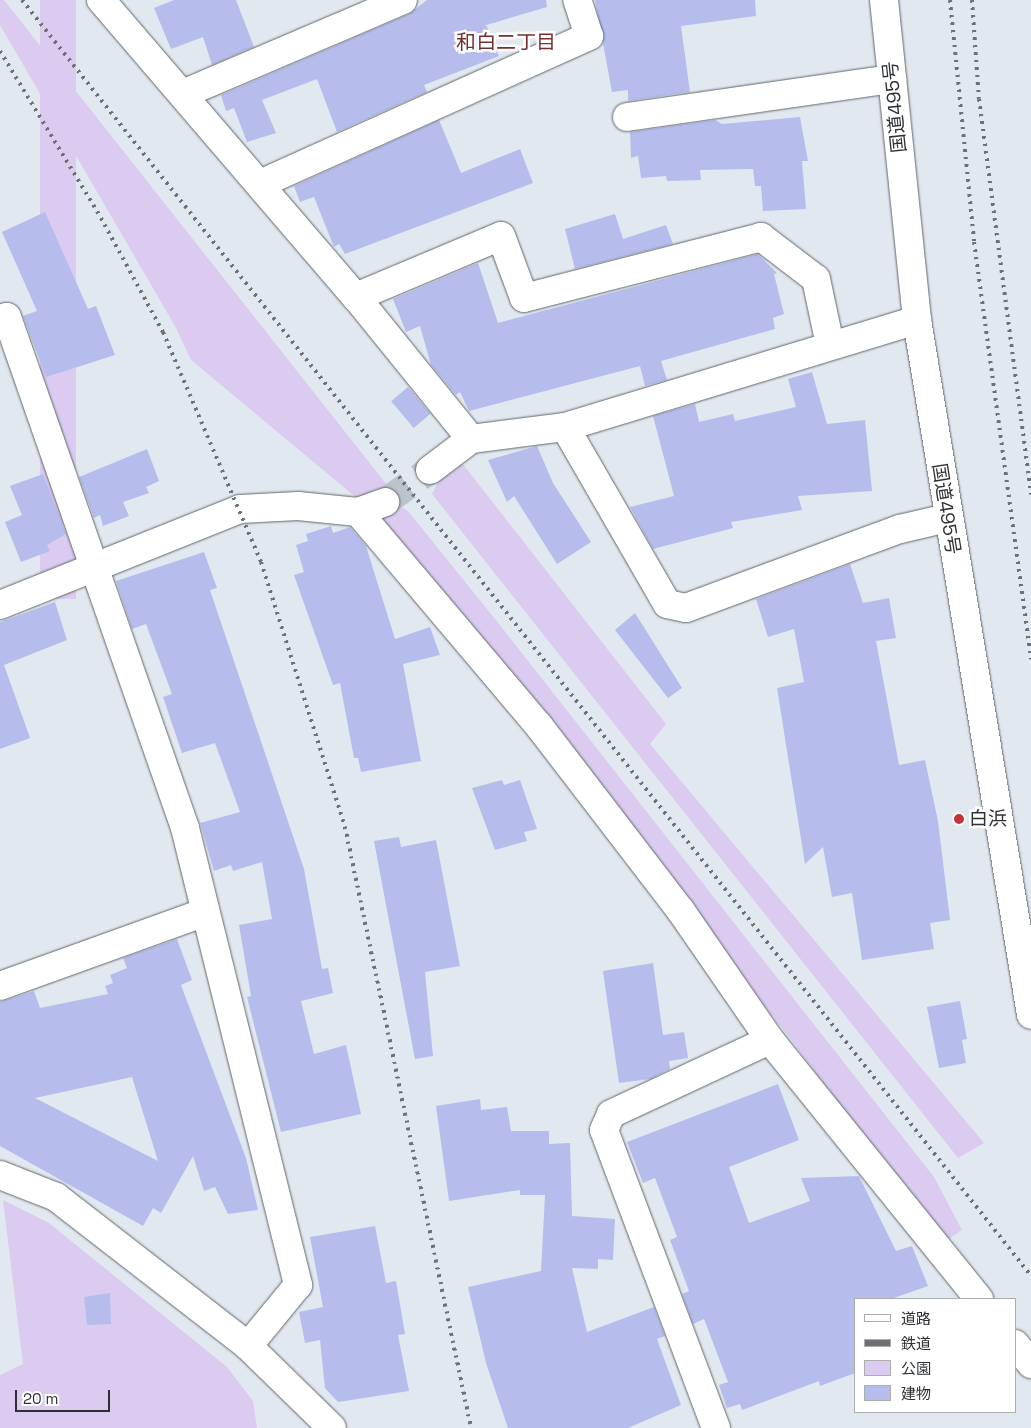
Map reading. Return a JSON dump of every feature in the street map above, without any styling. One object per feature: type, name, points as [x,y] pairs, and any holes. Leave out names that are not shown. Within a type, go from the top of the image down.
[{"type":"main road","points":[[101,0],[356,297],[471,440]]},
{"type":"main road","points":[[183,94],[403,0]]},
{"type":"main road","points":[[260,184],[589,36],[577,0]]},
{"type":"main road","name":"国道495号","points":[[884,0],[917,320],[947,518],[1031,1015]]},
{"type":"main road","points":[[628,117],[892,79]]},
{"type":"main road","points":[[356,297],[501,236],[524,298],[761,237],[816,279],[830,344]]},
{"type":"main road","points":[[0,319],[6,317],[93,570],[185,828],[203,913],[298,1285],[248,1346]]},
{"type":"main road","points":[[430,470],[471,440],[565,427],[830,344],[917,320]]},
{"type":"main road","points":[[565,427],[667,604],[686,608],[900,529],[947,518]]},
{"type":"main road","points":[[0,605],[93,570],[240,509],[298,506],[358,512],[385,502]]},
{"type":"main road","points":[[358,512],[539,726],[680,910],[770,1040],[978,1298]]},
{"type":"main road","points":[[0,986],[203,913]]},
{"type":"main road","points":[[716,1428],[604,1130],[611,1114],[770,1040]]},
{"type":"main road","points":[[0,1175],[56,1197],[248,1346],[332,1428]]},
{"type":"main road","points":[[1016,1345],[1031,1364]]},
{"type":"green space","points":[[0,0],[4,0],[387,485],[358,499],[191,360],[175,326],[0,25]]},
{"type":"green space","points":[[40,0],[76,0],[76,599],[40,599]]},
{"type":"green space","points":[[462,463],[666,724],[650,744],[984,1143],[958,1158],[432,494],[444,471]]},
{"type":"green space","points":[[394,503],[408,511],[495,619],[934,1177],[962,1230],[941,1244],[794,1043],[377,527]]},
{"type":"green space","points":[[3,1200],[49,1223],[227,1367],[253,1401],[257,1428],[0,1428],[0,1375],[23,1364]]},
{"type":"building","points":[[174,0],[236,0],[254,47],[212,65],[203,37],[171,49],[154,8]]},
{"type":"building","points":[[427,0],[546,0],[547,7],[486,25],[499,56],[424,85],[427,92],[337,132],[317,79],[262,100],[276,133],[247,142],[234,108],[226,111],[221,95],[409,14]]},
{"type":"building","points":[[595,0],[755,0],[756,16],[681,26],[690,92],[628,101],[628,90],[612,92]]},
{"type":"building","points":[[800,117],[808,161],[802,161],[806,209],[763,211],[761,186],[755,186],[753,169],[700,170],[701,180],[667,181],[666,176],[641,178],[638,156],[631,158],[630,132],[715,120],[722,124]]},
{"type":"building","points":[[439,120],[461,173],[520,149],[533,183],[345,254],[339,244],[334,247],[314,197],[300,202],[294,186]]},
{"type":"building","points":[[45,212],[88,309],[96,306],[115,355],[46,377],[23,316],[37,311],[2,232]]},
{"type":"building","points":[[615,214],[623,239],[666,225],[673,244],[575,269],[565,229]]},
{"type":"building","points":[[758,254],[777,273],[774,274],[784,314],[773,318],[775,329],[661,361],[667,380],[645,386],[640,366],[469,411],[460,392],[456,395],[431,365],[420,326],[406,332],[393,299],[478,263],[498,323]]},
{"type":"building","points":[[812,372],[827,424],[865,420],[872,491],[798,496],[802,510],[731,522],[733,528],[653,549],[630,507],[674,496],[653,416],[695,404],[699,422],[733,414],[735,421],[796,407],[788,379]]},
{"type":"building","points":[[408,387],[430,414],[414,428],[391,401]]},
{"type":"building","points":[[537,446],[553,483],[591,542],[557,564],[514,496],[507,502],[488,460]]},
{"type":"building","points":[[147,449],[159,481],[146,487],[149,493],[123,502],[129,516],[103,526],[100,515],[94,518],[79,477]]},
{"type":"building","points":[[43,474],[66,534],[47,545],[50,551],[21,562],[5,522],[22,515],[10,486]]},
{"type":"building","points":[[331,526],[333,533],[350,527],[366,546],[395,639],[430,627],[440,655],[403,664],[421,761],[361,772],[358,758],[354,758],[340,683],[333,685],[294,575],[304,572],[296,545],[308,541],[306,534]]},
{"type":"building","points":[[204,552],[217,588],[210,590],[304,869],[322,969],[328,968],[333,993],[301,1001],[314,1054],[346,1045],[361,1114],[281,1132],[247,997],[251,996],[239,925],[272,919],[262,862],[233,871],[231,865],[214,871],[200,823],[240,812],[215,743],[182,753],[163,697],[172,694],[146,624],[132,629],[116,581]]},
{"type":"building","points":[[850,564],[863,603],[889,598],[896,638],[876,641],[899,765],[925,760],[938,821],[950,920],[930,923],[934,949],[862,960],[852,893],[832,897],[823,847],[805,864],[777,688],[804,682],[794,629],[768,637],[756,599]]},
{"type":"building","points":[[55,602],[67,640],[4,665],[30,738],[0,749],[0,622]]},
{"type":"building","points":[[635,613],[682,688],[668,698],[615,630]]},
{"type":"building","points":[[502,780],[504,785],[520,780],[537,829],[524,832],[527,841],[495,850],[472,788]]},
{"type":"building","points":[[399,837],[401,847],[436,840],[460,966],[425,972],[433,1056],[415,1059],[374,841]]},
{"type":"building","points":[[177,939],[192,980],[181,985],[246,1158],[258,1210],[228,1214],[215,1187],[204,1191],[193,1156],[161,1213],[153,1208],[143,1226],[0,1146],[0,1002],[34,991],[40,1008],[108,994],[105,986],[113,983],[110,975],[127,968],[123,958]],"holes":[[[132,1077],[158,1161],[35,1098]]]},
{"type":"building","points":[[653,963],[663,1035],[684,1032],[688,1058],[669,1061],[670,1069],[650,1079],[619,1083],[603,971]]},
{"type":"building","points":[[960,1001],[967,1039],[962,1040],[966,1063],[939,1068],[927,1007]]},
{"type":"building","points":[[778,1084],[799,1140],[729,1167],[749,1223],[810,1201],[801,1178],[859,1176],[896,1251],[912,1246],[928,1286],[894,1298],[854,1298],[854,1373],[820,1386],[819,1381],[742,1410],[740,1404],[727,1408],[719,1385],[728,1382],[704,1319],[693,1324],[682,1294],[689,1291],[670,1240],[677,1237],[655,1178],[643,1183],[627,1142]]},
{"type":"building","points":[[480,1099],[481,1110],[507,1107],[511,1131],[549,1131],[549,1144],[570,1143],[572,1216],[615,1219],[613,1260],[598,1259],[598,1269],[572,1268],[587,1332],[654,1307],[665,1336],[657,1339],[681,1405],[628,1428],[508,1428],[486,1363],[468,1287],[541,1271],[545,1195],[520,1195],[520,1190],[449,1201],[436,1106]]},
{"type":"building","points":[[375,1226],[386,1283],[396,1281],[405,1334],[398,1335],[409,1391],[338,1402],[325,1388],[320,1340],[305,1343],[299,1312],[323,1307],[310,1237]]},
{"type":"building","points":[[110,1293],[111,1324],[87,1325],[84,1297]]},
{"type":"tunnel","points":[[385,502],[430,470]]},
{"type":"railway","points":[[22,0],[1031,1276]]},
{"type":"railway","points":[[950,0],[974,242],[1031,659]]},
{"type":"railway","points":[[972,0],[979,99],[1031,495]]},
{"type":"railway","points":[[0,51],[101,218],[163,332],[261,562],[345,827],[471,1428]]},
{"type":"place","name":"白浜","points":[[959,819]]},
{"type":"district","name":"和白二丁目","points":[[506,42]]}]
